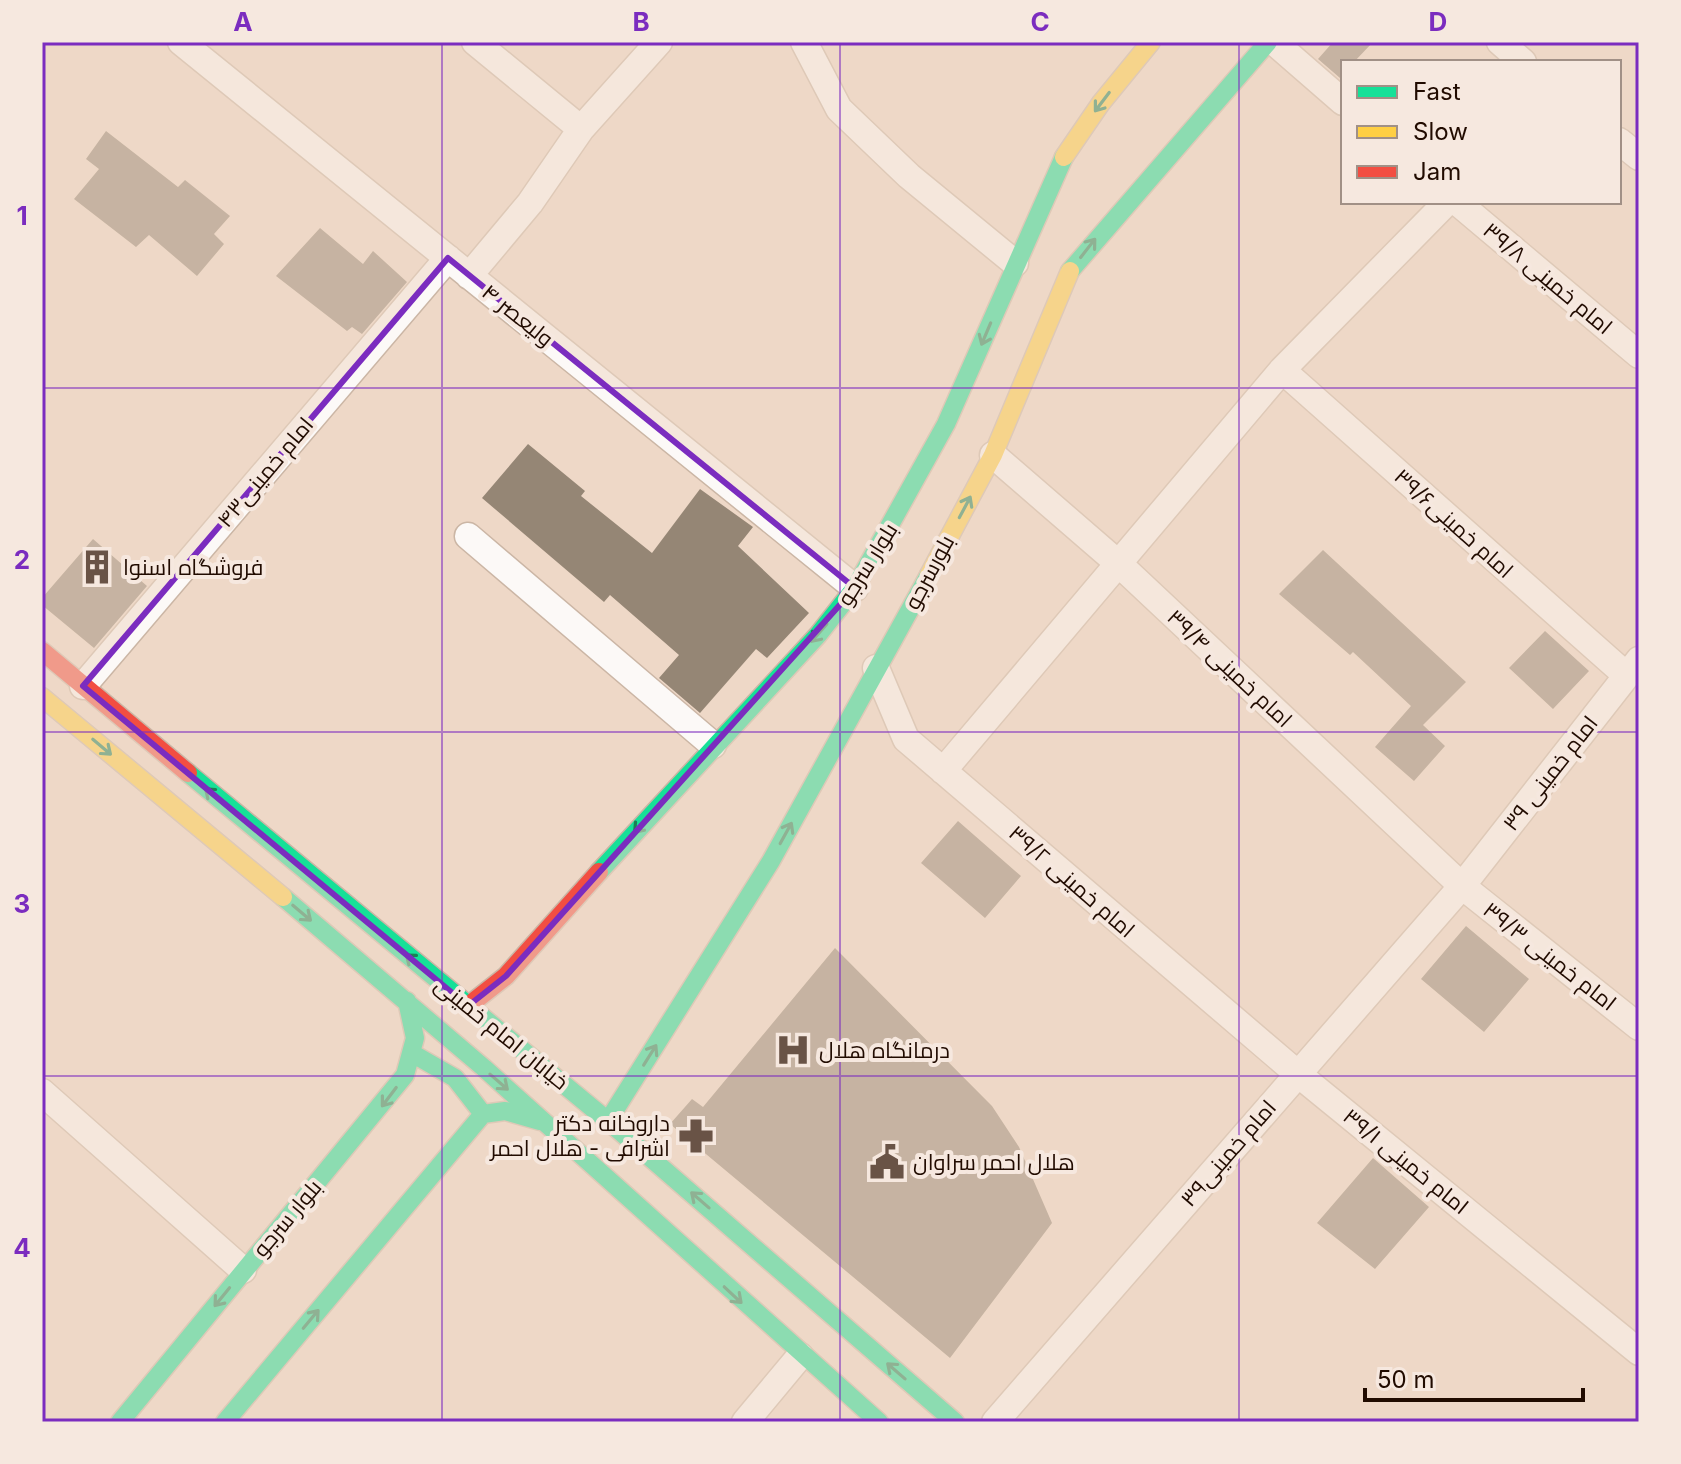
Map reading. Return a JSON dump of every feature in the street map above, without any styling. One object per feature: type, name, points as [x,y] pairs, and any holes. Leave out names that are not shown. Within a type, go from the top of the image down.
[{"type":"street","name":"ولیعصر ۴","points":[[181,42],[855,588]]},
{"type":"street","points":[[475,42],[581,129]]},
{"type":"street","points":[[469,276],[530,203],[581,129],[659,42]]},
{"type":"street","points":[[804,42],[839,109],[909,176],[1040,279]]},
{"type":"street","name":"بلوار سرجو","points":[[468,1006],[506,976],[713,745],[818,635],[855,588],[1040,279],[1062,160],[1101,103],[1151,42]]},
{"type":"street","points":[[1271,42],[1341,100]]},
{"type":"street","name":"بلورسرجو","points":[[608,1121],[771,861],[876,668],[987,451],[1040,279],[1096,237],[1271,42]]},
{"type":"street","points":[[1621,143],[1639,157]]},
{"type":"street","points":[[943,771],[1282,370],[1445,204]]},
{"type":"street","name":"امام خمینی ۳۹/۸","points":[[1459,204],[1639,355]]},
{"type":"street","name":"امام خمینی۴۳","points":[[83,686],[448,258]]},
{"type":"street","name":"امام خمینی۳۹/۶","points":[[1282,370],[1636,664]]},
{"type":"street","name":"امام خمینی ۳۹/۴","points":[[987,451],[1119,564],[1462,886]]},
{"type":"street","points":[[468,536],[713,745]]},
{"type":"street","name":"خیابان امام خمینی","points":[[42,651],[608,1121],[955,1422]]},
{"type":"street","name":"امام خمینی ۳۹","points":[[1462,886],[1636,664]]},
{"type":"street","name":"امام خمینی ۳۹/۲","points":[[876,668],[906,739],[1298,1074]]},
{"type":"street","name":"خیابان امام خمینی","points":[[42,697],[407,1001],[547,1124],[800,1356],[879,1422]]},
{"type":"street","name":"امام خمینی ۳۹/۳","points":[[1462,886],[1639,1027]]},
{"type":"street","name":"امام خمینی۳۹","points":[[995,1422],[1462,886]]},
{"type":"street","points":[[407,1001],[418,1034],[415,1055],[436,1064],[474,1095],[483,1114]]},
{"type":"street","name":"بلوار سرجو","points":[[120,1422],[385,1102],[415,1055]]},
{"type":"street","name":"امام خمینی ۳۹/۱","points":[[1298,1074],[1639,1352]]},
{"type":"street","points":[[42,1092],[243,1270]]},
{"type":"street","points":[[225,1422],[483,1114],[499,1109],[514,1111],[547,1124]]},
{"type":"street","points":[[745,1422],[800,1356]]},
{"type":"highlighted area","points":[[448,258],[855,588],[506,976],[468,1006],[83,686]]},
{"type":"building","points":[[1333,42],[1373,42],[1356,60],[1341,60],[1340,78],[1318,59]]},
{"type":"building","points":[[106,131],[178,187],[185,180],[230,216],[214,234],[224,244],[197,276],[149,235],[136,247],[74,199],[99,169],[86,159]]},
{"type":"building","points":[[320,228],[363,264],[373,251],[407,282],[362,334],[352,327],[347,331],[276,276]]},
{"type":"building","points":[[528,444],[585,491],[581,496],[652,553],[700,489],[753,527],[738,546],[809,613],[767,658],[756,649],[700,713],[659,678],[679,655],[610,595],[604,602],[482,498]]},
{"type":"building","name":"فروشگاه اسنوا","points":[[93,539],[147,586],[94,648],[42,605],[42,598]]},
{"type":"building","points":[[1323,550],[1466,682],[1423,725],[1445,746],[1414,781],[1375,747],[1411,706],[1353,652],[1350,655],[1279,594]]},
{"type":"building","points":[[1545,631],[1589,671],[1553,709],[1509,668]]},
{"type":"building","points":[[958,821],[1021,876],[985,918],[921,863]]},
{"type":"building","points":[[1466,926],[1529,979],[1484,1032],[1421,979]]},
{"type":"building","name":"هلال احمر سراوان","points":[[835,948],[992,1106],[1019,1147],[1052,1223],[950,1358],[670,1124],[692,1099],[703,1107]]},
{"type":"building","points":[[1373,1158],[1429,1207],[1375,1269],[1317,1223]]},
{"type":"traffic: fast","points":[[1070,271],[1268,42]]},
{"type":"traffic: fast","points":[[599,872],[818,635],[855,588],[946,424],[1064,157]]},
{"type":"traffic: fast","points":[[608,1121],[771,861],[929,575]]},
{"type":"traffic: fast","points":[[188,773],[608,1121],[955,1422]]},
{"type":"traffic: fast","points":[[283,897],[484,1068],[879,1422]]},
{"type":"traffic: fast","points":[[120,1422],[405,1075],[415,1038],[407,1001]]},
{"type":"traffic: fast","points":[[415,1055],[455,1078],[483,1114]]},
{"type":"traffic: fast","points":[[225,1422],[483,1114],[505,1111],[540,1121]]},
{"type":"traffic: slow","points":[[1064,157],[1101,103],[1151,42]]},
{"type":"traffic: slow","points":[[929,575],[993,455],[1070,271]]},
{"type":"traffic: slow","points":[[42,697],[283,897]]},
{"type":"traffic: jam","points":[[42,651],[188,773]]},
{"type":"traffic: jam","points":[[468,1006],[506,976],[599,872]]},
{"type":"place","name":"فروشگاه اسنوا","points":[[97,567]]},
{"type":"place","name":"درمانگاه هلال","points":[[793,1050]]},
{"type":"place","name":"داروخانه دکتر اشرافی - هلال احمر","points":[[696,1136]]},
{"type":"place","name":"هلال احمر سراوان","points":[[887,1162]]}]
